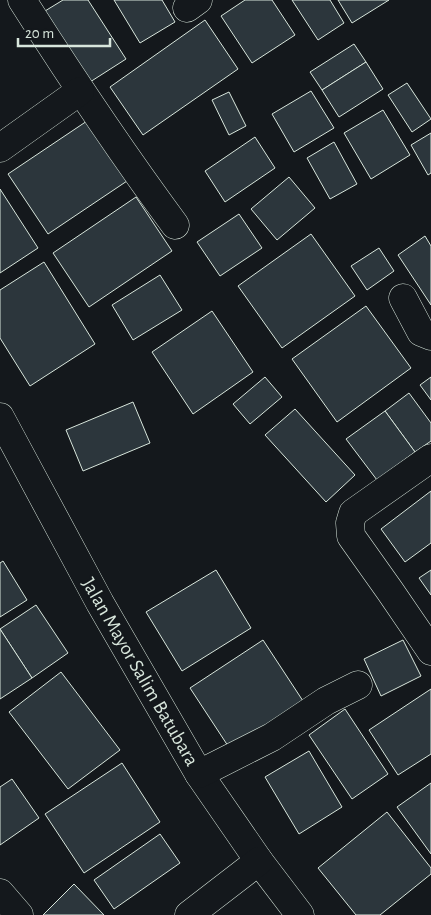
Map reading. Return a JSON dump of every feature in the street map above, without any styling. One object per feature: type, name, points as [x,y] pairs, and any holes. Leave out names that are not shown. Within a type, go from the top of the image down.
[{"type":"street","points":[[22,0],[80,91],[134,169],[176,225]]},
{"type":"street","points":[[0,148],[80,91]]},
{"type":"street","points":[[403,298],[421,332],[431,336]]},
{"type":"street","name":"Jalan Mayor Salim Batubara","points":[[0,417],[7,447],[100,603],[198,774],[259,861],[300,915]]},
{"type":"street","points":[[431,458],[353,513],[350,523],[351,536],[431,651]]},
{"type":"street","points":[[198,774],[272,737],[326,701],[358,685]]},
{"type":"street","points":[[189,915],[259,861]]},
{"type":"street","points":[[0,893],[19,915]]},
{"type":"building","points":[[63,0],[88,0],[126,59],[90,82],[45,11]]},
{"type":"building","points":[[114,0],[162,0],[175,22],[140,43]]},
{"type":"building","points":[[245,0],[272,0],[295,35],[252,63],[221,16]]},
{"type":"building","points":[[292,0],[330,0],[344,23],[318,40]]},
{"type":"building","points":[[338,0],[389,0],[352,23]]},
{"type":"building","points":[[205,20],[238,69],[143,135],[110,87]]},
{"type":"building","points":[[354,44],[366,62],[322,90],[310,72]]},
{"type":"building","points":[[366,62],[383,89],[339,117],[322,90]]},
{"type":"building","points":[[407,83],[431,119],[412,132],[388,95]]},
{"type":"building","points":[[311,91],[334,128],[294,152],[272,114]]},
{"type":"building","points":[[229,92],[246,126],[229,135],[212,100]]},
{"type":"building","points":[[383,110],[410,155],[371,179],[344,133]]},
{"type":"building","points":[[87,121],[127,181],[48,234],[8,174]]},
{"type":"building","points":[[431,133],[431,173],[428,175],[411,145]]},
{"type":"building","points":[[255,137],[275,168],[225,202],[205,171]]},
{"type":"building","points":[[334,142],[357,184],[330,199],[307,158]]},
{"type":"building","points":[[289,177],[315,208],[277,240],[251,209]]},
{"type":"building","points":[[0,189],[38,248],[0,273]]},
{"type":"building","points":[[136,197],[172,251],[89,307],[53,253]]},
{"type":"building","points":[[239,214],[262,248],[220,276],[197,242]]},
{"type":"building","points":[[311,234],[355,296],[282,348],[238,286]]},
{"type":"building","points":[[425,236],[431,246],[431,305],[398,255]]},
{"type":"building","points":[[379,248],[394,271],[367,290],[351,266]]},
{"type":"building","points":[[44,262],[95,344],[30,386],[0,338],[0,290]]},
{"type":"building","points":[[160,275],[182,310],[133,340],[112,305]]},
{"type":"building","points":[[366,306],[411,368],[337,422],[292,359]]},
{"type":"building","points":[[212,311],[253,372],[193,414],[152,352]]},
{"type":"building","points":[[265,377],[282,397],[250,424],[233,404]]},
{"type":"building","points":[[431,377],[431,400],[420,385]]},
{"type":"building","points":[[409,393],[431,423],[431,441],[415,452],[385,411]]},
{"type":"building","points":[[133,402],[150,443],[83,471],[66,430]]},
{"type":"building","points":[[295,409],[355,475],[326,502],[265,435]]},
{"type":"building","points":[[385,411],[415,452],[377,480],[346,439]]},
{"type":"building","points":[[431,491],[431,543],[405,562],[381,529]]},
{"type":"building","points":[[3,561],[27,600],[0,617],[0,563]]},
{"type":"building","points":[[216,570],[251,628],[182,671],[146,612]]},
{"type":"building","points":[[431,570],[431,595],[419,578]]},
{"type":"building","points":[[36,605],[68,653],[32,678],[0,629]]},
{"type":"building","points":[[0,629],[32,678],[0,699]]},
{"type":"building","points":[[263,640],[303,701],[230,749],[190,688]]},
{"type":"building","points":[[403,640],[421,676],[381,696],[364,659]]},
{"type":"building","points":[[61,672],[120,750],[68,789],[9,712]]},
{"type":"building","points":[[431,689],[431,754],[398,775],[369,730]]},
{"type":"building","points":[[345,709],[388,774],[352,799],[309,735]]},
{"type":"building","points":[[309,751],[342,807],[299,834],[265,777]]},
{"type":"building","points":[[122,763],[160,822],[84,873],[45,814]]},
{"type":"building","points":[[12,779],[39,818],[0,845],[0,787]]},
{"type":"building","points":[[431,783],[431,854],[397,807]]},
{"type":"building","points":[[387,812],[431,868],[431,874],[380,915],[356,915],[318,868]]},
{"type":"building","points":[[160,834],[180,863],[114,909],[94,880]]},
{"type":"building","points":[[74,884],[104,915],[43,915]]}]
